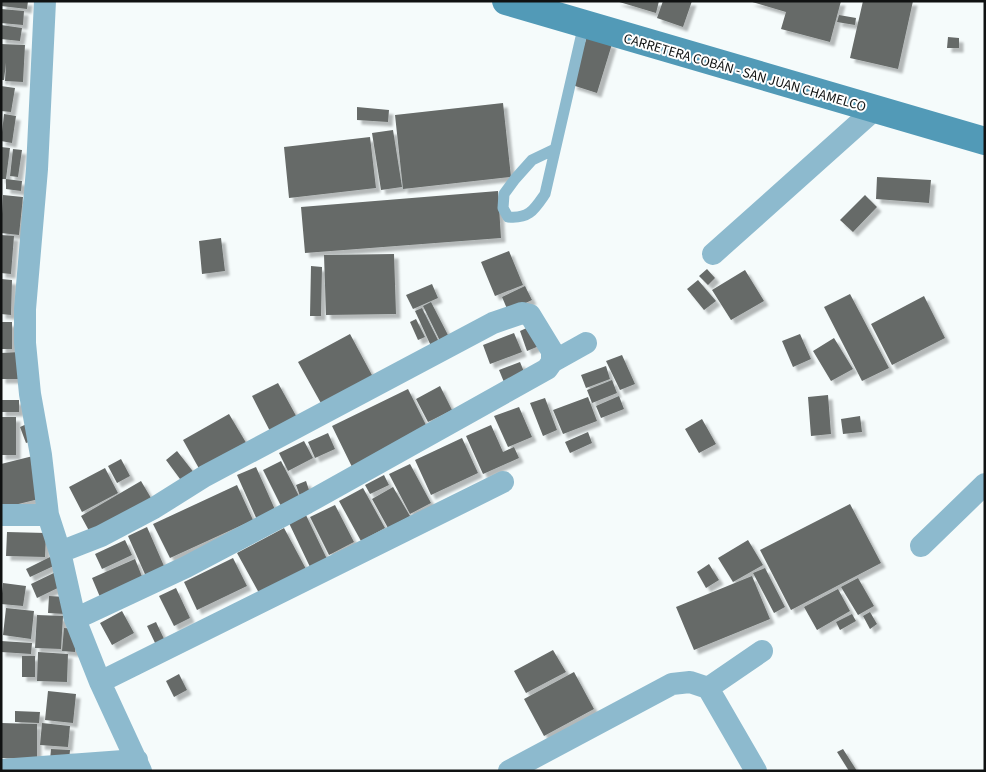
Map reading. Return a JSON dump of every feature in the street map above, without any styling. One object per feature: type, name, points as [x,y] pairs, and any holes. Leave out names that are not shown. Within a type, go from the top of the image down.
[{"type":"main road","name":"CARRETERA COBÁN - SAN JUAN CHAMELCO","points":[[506,1],[985,142]]},
{"type":"street","points":[[1,770],[139,766],[100,682],[75,619],[60,552],[48,515],[41,455],[30,394],[25,343],[25,309],[38,169],[45,1]]},
{"type":"street","points":[[713,254],[874,110]]},
{"type":"street","points":[[60,552],[101,536],[154,508],[206,476],[493,323],[522,313],[530,315],[552,351],[552,362]]},
{"type":"street","points":[[75,619],[186,567],[307,503],[547,370],[552,362],[586,343]]},
{"type":"street","points":[[100,682],[503,482]]},
{"type":"street","points":[[921,546],[985,484]]},
{"type":"street","points":[[1,515],[48,515]]},
{"type":"street","points":[[708,688],[762,651]]},
{"type":"street","points":[[509,771],[672,684],[690,682],[708,688],[756,771]]},
{"type":"lane","points":[[555,149],[532,160],[504,194],[503,208],[508,217],[518,218],[532,213],[545,194],[584,24]]},
{"type":"building","points":[[2,1],[28,1],[27,9],[1,6]]},
{"type":"building","points":[[616,1],[659,1],[656,13]]},
{"type":"building","points":[[663,1],[692,1],[683,27],[657,18]]},
{"type":"building","points":[[749,1],[841,1],[830,42],[781,29],[786,12]]},
{"type":"building","points":[[863,1],[913,1],[898,69],[850,58]]},
{"type":"building","points":[[1,9],[24,11],[23,25],[1,23]]},
{"type":"building","points":[[839,15],[856,18],[855,25],[837,22]]},
{"type":"building","points":[[1,25],[22,28],[20,41],[1,39]]},
{"type":"building","points":[[587,36],[612,44],[597,93],[572,85]]},
{"type":"building","points":[[948,37],[959,38],[959,48],[947,48]]},
{"type":"building","points":[[1,44],[25,45],[23,82],[5,81],[6,63],[4,80],[1,80]]},
{"type":"building","points":[[1,86],[15,88],[11,112],[1,111]]},
{"type":"building","points":[[503,103],[511,177],[403,189],[395,115]]},
{"type":"building","points":[[357,107],[389,110],[388,122],[357,120]]},
{"type":"building","points":[[4,114],[16,116],[12,143],[1,141]]},
{"type":"building","points":[[393,130],[402,187],[381,190],[372,133]]},
{"type":"building","points":[[370,137],[376,188],[289,198],[284,147]]},
{"type":"building","points":[[1,147],[10,148],[6,179],[1,179]]},
{"type":"building","points":[[13,149],[22,150],[18,177],[10,176]]},
{"type":"building","points":[[877,177],[931,180],[929,203],[876,199]]},
{"type":"building","points":[[6,179],[22,181],[21,191],[6,189]]},
{"type":"building","points":[[498,191],[501,238],[305,253],[301,207]]},
{"type":"building","points":[[3,195],[23,197],[19,235],[1,233]]},
{"type":"building","points":[[865,195],[877,207],[853,232],[840,220]]},
{"type":"building","points":[[1,235],[14,236],[11,274],[1,273]]},
{"type":"building","points":[[221,238],[225,271],[202,274],[199,241]]},
{"type":"building","points":[[509,251],[523,285],[495,296],[481,262]]},
{"type":"building","points":[[394,254],[396,314],[326,315],[324,255]]},
{"type":"building","points":[[311,266],[322,267],[321,316],[310,316]]},
{"type":"building","points":[[707,269],[715,278],[708,285],[699,276]]},
{"type":"building","points":[[745,270],[764,301],[731,320],[712,290]]},
{"type":"building","points":[[1,279],[12,280],[11,315],[1,314]]},
{"type":"building","points":[[698,280],[716,301],[704,310],[687,289]]},
{"type":"building","points":[[432,284],[438,298],[413,309],[406,295]]},
{"type":"building","points":[[525,286],[532,300],[508,311],[502,297]]},
{"type":"building","points":[[850,294],[889,368],[862,381],[824,307]]},
{"type":"building","points":[[924,296],[945,338],[892,365],[871,324]]},
{"type":"building","points":[[431,302],[449,337],[440,341],[423,306]]},
{"type":"building","points":[[422,308],[439,342],[431,346],[415,311]]},
{"type":"building","points":[[416,319],[425,337],[418,340],[410,322]]},
{"type":"building","points":[[1,322],[12,322],[12,349],[1,349]]},
{"type":"building","points":[[531,326],[539,346],[527,351],[520,331]]},
{"type":"building","points":[[514,333],[522,352],[490,364],[483,345]]},
{"type":"building","points":[[350,334],[373,377],[322,405],[298,362]]},
{"type":"building","points":[[800,334],[811,359],[793,367],[782,341]]},
{"type":"building","points":[[834,338],[853,369],[831,381],[813,351]]},
{"type":"building","points":[[19,352],[19,379],[1,379],[1,353]]},
{"type":"building","points":[[622,355],[635,384],[620,390],[606,361]]},
{"type":"building","points":[[520,362],[527,379],[506,387],[499,370]]},
{"type":"building","points":[[606,366],[610,379],[586,388],[581,375]]},
{"type":"building","points":[[612,380],[617,393],[592,403],[587,390]]},
{"type":"building","points":[[278,383],[300,423],[273,437],[252,396]]},
{"type":"building","points":[[440,386],[452,410],[428,422],[416,399]]},
{"type":"building","points":[[408,389],[430,433],[354,471],[332,426]]},
{"type":"building","points":[[828,395],[831,434],[811,436],[808,397]]},
{"type":"building","points":[[619,396],[624,409],[601,418],[596,406]]},
{"type":"building","points":[[588,397],[597,421],[563,434],[553,410]]},
{"type":"building","points":[[545,398],[557,430],[543,436],[530,403]]},
{"type":"building","points":[[1,400],[19,400],[19,412],[1,412]]},
{"type":"building","points":[[519,407],[532,437],[508,447],[494,416]]},
{"type":"building","points":[[229,414],[248,446],[201,472],[183,440]]},
{"type":"building","points":[[860,416],[862,432],[843,434],[841,419]]},
{"type":"building","points":[[1,417],[16,417],[16,455],[1,455]]},
{"type":"building","points":[[702,419],[716,444],[699,453],[685,429]]},
{"type":"building","points":[[29,423],[35,440],[26,443],[20,427]]},
{"type":"building","points":[[491,425],[503,452],[514,447],[519,458],[483,474],[466,436]]},
{"type":"building","points":[[588,432],[592,443],[570,453],[565,442]]},
{"type":"building","points":[[328,433],[335,449],[315,458],[308,442]]},
{"type":"building","points":[[462,438],[478,473],[431,495],[415,460]]},
{"type":"building","points":[[304,441],[313,458],[288,471],[279,453]]},
{"type":"building","points":[[177,451],[195,474],[183,483],[166,460]]},
{"type":"building","points":[[37,455],[47,497],[2,508],[1,464]]},
{"type":"building","points":[[121,459],[130,476],[117,483],[108,466]]},
{"type":"building","points":[[281,461],[299,496],[281,506],[263,470]]},
{"type":"building","points":[[410,464],[431,503],[410,514],[389,474]]},
{"type":"building","points":[[256,467],[277,514],[258,522],[237,475]]},
{"type":"building","points":[[105,468],[118,493],[82,512],[69,487]]},
{"type":"building","points":[[384,475],[389,485],[370,494],[365,485]]},
{"type":"building","points":[[141,481],[154,503],[93,538],[81,516]]},
{"type":"building","points":[[306,481],[310,493],[300,496],[296,485]]},
{"type":"building","points":[[237,485],[253,520],[170,558],[153,524]]},
{"type":"building","points":[[393,487],[410,516],[388,528],[372,499]]},
{"type":"building","points":[[363,488],[385,528],[361,541],[339,501]]},
{"type":"building","points":[[850,504],[881,563],[791,610],[760,550]]},
{"type":"building","points":[[335,505],[354,542],[329,555],[310,517]]},
{"type":"building","points":[[305,513],[327,559],[310,567],[288,521]]},
{"type":"building","points":[[147,527],[167,573],[148,581],[128,536]]},
{"type":"building","points":[[284,528],[306,569],[259,593],[237,553]]},
{"type":"building","points":[[7,532],[46,533],[45,557],[6,556]]},
{"type":"building","points":[[125,540],[132,555],[102,569],[95,554]]},
{"type":"building","points":[[748,540],[763,565],[733,582],[718,558]]},
{"type":"building","points":[[56,554],[60,563],[30,577],[26,569]]},
{"type":"building","points":[[233,558],[247,586],[197,610],[184,582]]},
{"type":"building","points":[[135,559],[143,579],[100,597],[92,578]]},
{"type":"building","points":[[709,564],[719,580],[706,588],[697,572]]},
{"type":"building","points":[[765,568],[785,607],[774,613],[753,573]]},
{"type":"building","points":[[60,570],[66,584],[37,598],[31,584]]},
{"type":"building","points":[[752,576],[770,619],[694,650],[676,607]]},
{"type":"building","points":[[858,578],[874,606],[858,615],[841,587]]},
{"type":"building","points":[[3,583],[26,586],[23,606],[1,604]]},
{"type":"building","points":[[176,588],[190,618],[174,626],[159,596]]},
{"type":"building","points":[[838,589],[850,611],[817,630],[804,607]]},
{"type":"building","points":[[49,596],[66,597],[65,614],[48,613]]},
{"type":"building","points":[[6,608],[34,611],[31,639],[3,635]]},
{"type":"building","points":[[122,611],[134,633],[112,645],[100,623]]},
{"type":"building","points":[[870,612],[877,624],[870,629],[863,616]]},
{"type":"building","points":[[852,614],[856,621],[840,630],[836,622]]},
{"type":"building","points":[[37,615],[63,616],[61,649],[35,648]]},
{"type":"building","points":[[156,622],[165,641],[156,645],[147,626]]},
{"type":"building","points":[[64,628],[77,629],[75,652],[62,651]]},
{"type":"building","points":[[1,641],[32,643],[31,654],[1,652]]},
{"type":"building","points":[[553,650],[566,672],[526,693],[514,671]]},
{"type":"building","points":[[38,652],[68,654],[67,682],[37,681]]},
{"type":"building","points":[[22,656],[35,656],[35,677],[22,677]]},
{"type":"building","points":[[574,672],[594,709],[544,736],[524,699]]},
{"type":"building","points":[[179,674],[187,690],[174,697],[166,681]]},
{"type":"building","points":[[48,691],[76,694],[73,723],[45,720]]},
{"type":"building","points":[[15,711],[40,712],[39,723],[15,722]]},
{"type":"building","points":[[1,723],[37,724],[37,758],[1,758]]},
{"type":"building","points":[[42,723],[70,726],[68,747],[40,745]]},
{"type":"building","points":[[51,749],[70,750],[69,761],[50,760]]},
{"type":"building","points":[[843,749],[857,771],[849,771],[837,752]]}]
